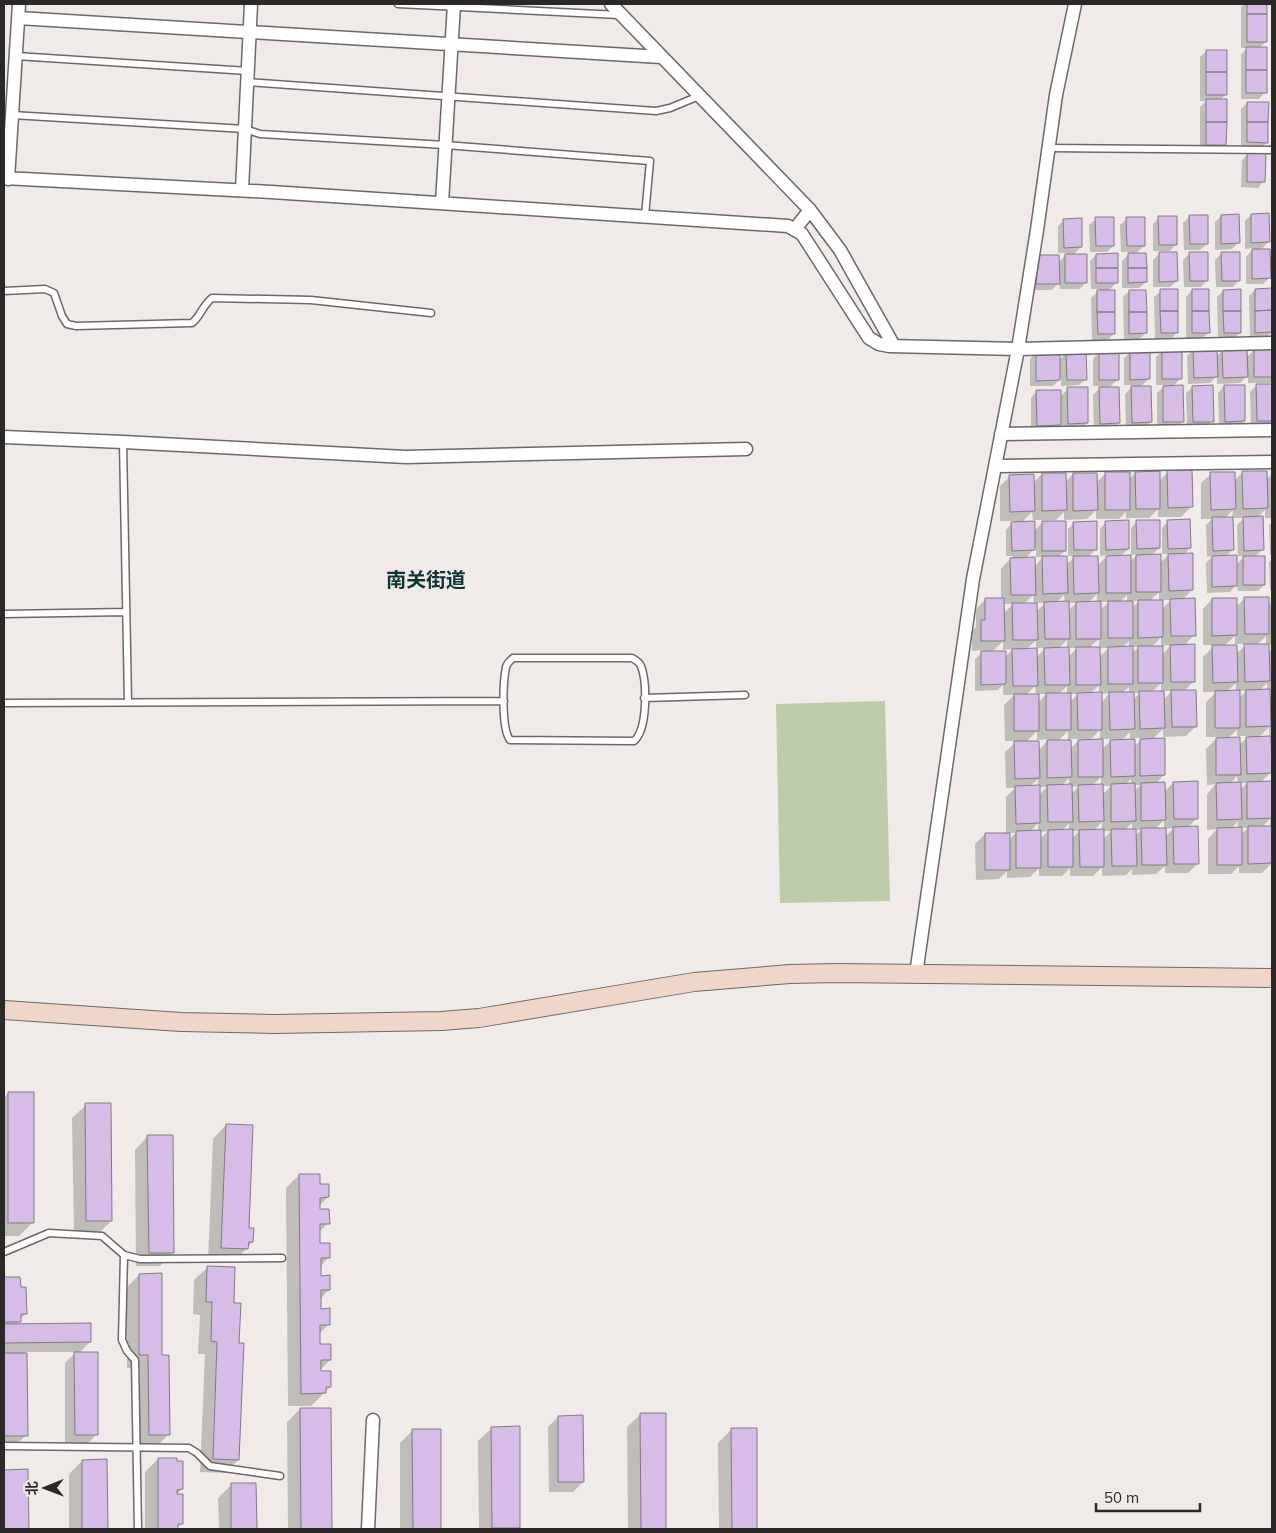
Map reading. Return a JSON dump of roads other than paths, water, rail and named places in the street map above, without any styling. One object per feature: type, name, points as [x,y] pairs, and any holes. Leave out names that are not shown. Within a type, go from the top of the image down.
[{"type":"street","points":[[19,4],[6,179],[242,190],[788,226],[802,234],[869,338],[879,344],[1018,349],[1272,343]]},
{"type":"street","points":[[242,190],[251,4]]},
{"type":"street","points":[[611,4],[810,210],[840,250],[894,346]]},
{"type":"street","points":[[916,974],[973,579],[1018,349],[1056,95],[1075,4]]},
{"type":"street","points":[[442,203],[454,5]]},
{"type":"street","points":[[18,18],[662,57]]},
{"type":"street","points":[[795,229],[810,210]]},
{"type":"street","points":[[1001,434],[1272,430]]},
{"type":"street","points":[[4,437],[406,457],[746,449]]},
{"type":"street","points":[[995,466],[1272,462]]},
{"type":"street","points":[[4,1010],[181,1022],[274,1024],[441,1021],[480,1018],[694,982],[790,974],[1272,978]]},
{"type":"street","points":[[368,1529],[374,1420]]},
{"type":"lane","points":[[398,4],[454,5],[622,15]]},
{"type":"lane","points":[[16,56],[448,96],[656,111],[670,108],[699,96]]},
{"type":"lane","points":[[12,115],[245,129],[260,134],[650,160],[645,216]]},
{"type":"lane","points":[[1049,148],[1272,150]]},
{"type":"lane","points":[[4,291],[45,289],[54,293],[62,316],[67,324],[76,326],[192,324],[212,298],[311,300],[431,312]]},
{"type":"lane","points":[[123,442],[128,702]]},
{"type":"lane","points":[[4,614],[126,612]]},
{"type":"lane","points":[[513,658],[632,658],[641,664],[644,683],[643,726],[638,737],[634,740],[510,740],[505,730],[504,701],[506,666],[513,658]]},
{"type":"lane","points":[[644,698],[745,695]]},
{"type":"lane","points":[[4,703],[504,701]]},
{"type":"lane","points":[[4,1252],[49,1232],[102,1236],[124,1255],[140,1259],[282,1258]]},
{"type":"lane","points":[[124,1255],[121,1326],[122,1340],[127,1351],[135,1360],[138,1529]]},
{"type":"lane","points":[[4,1446],[189,1448],[210,1466],[280,1476]]},
{"type":"district","name":"南关街道","points":[[426,580]]}]
